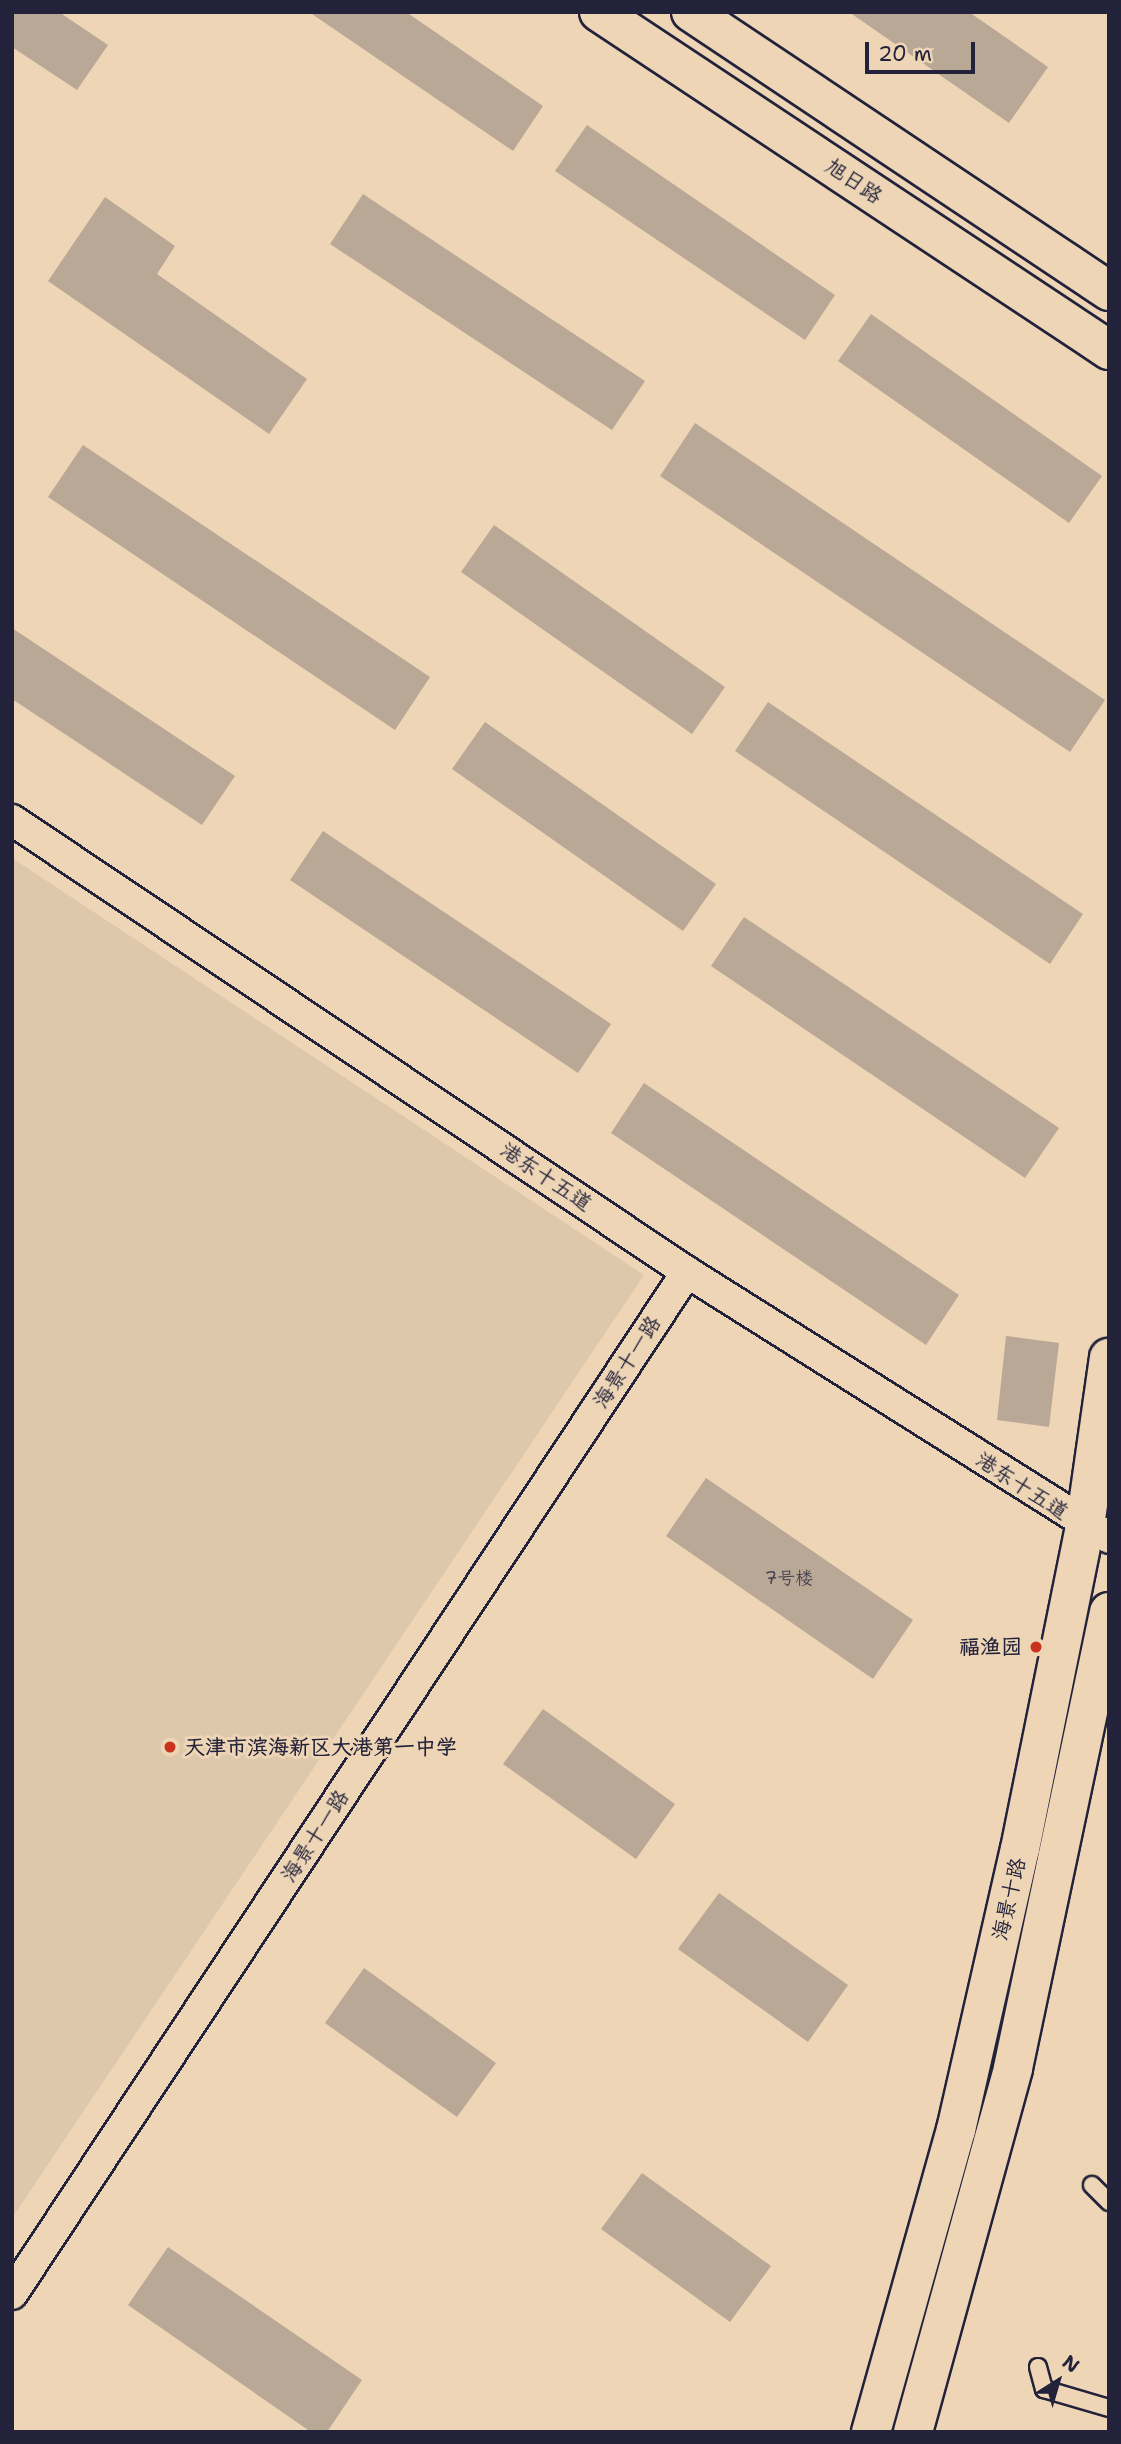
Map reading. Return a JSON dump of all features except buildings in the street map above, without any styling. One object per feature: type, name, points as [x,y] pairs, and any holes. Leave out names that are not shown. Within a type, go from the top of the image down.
[{"type":"street","name":"旭日路","points":[[599,12],[1109,349]]},
{"type":"street","points":[[691,12],[1109,291]]},
{"type":"street","name":"港东十五道","points":[[12,820],[687,1272],[1097,1532]]},
{"type":"street","name":"海景十一路","points":[[12,2294],[687,1272]]},
{"type":"street","name":"海景十路","points":[[871,2432],[956,2130],[1020,1849],[1097,1532],[1109,1358]]},
{"type":"street","name":"海景十路","points":[[913,2432],[1013,2068],[1109,1612]]},
{"type":"lane","points":[[1093,2185],[1109,2202]]},
{"type":"lane","points":[[1038,2367],[1044,2389],[1109,2408]]},
{"type":"shaded area","name":"天津市滨海新区大港第一中学","points":[[12,858],[644,1275],[12,2218]]},
{"type":"place","name":"福渔园","points":[[1036,1647]]},
{"type":"place","name":"天津市滨海新区大港第一中学","points":[[170,1747]]}]
